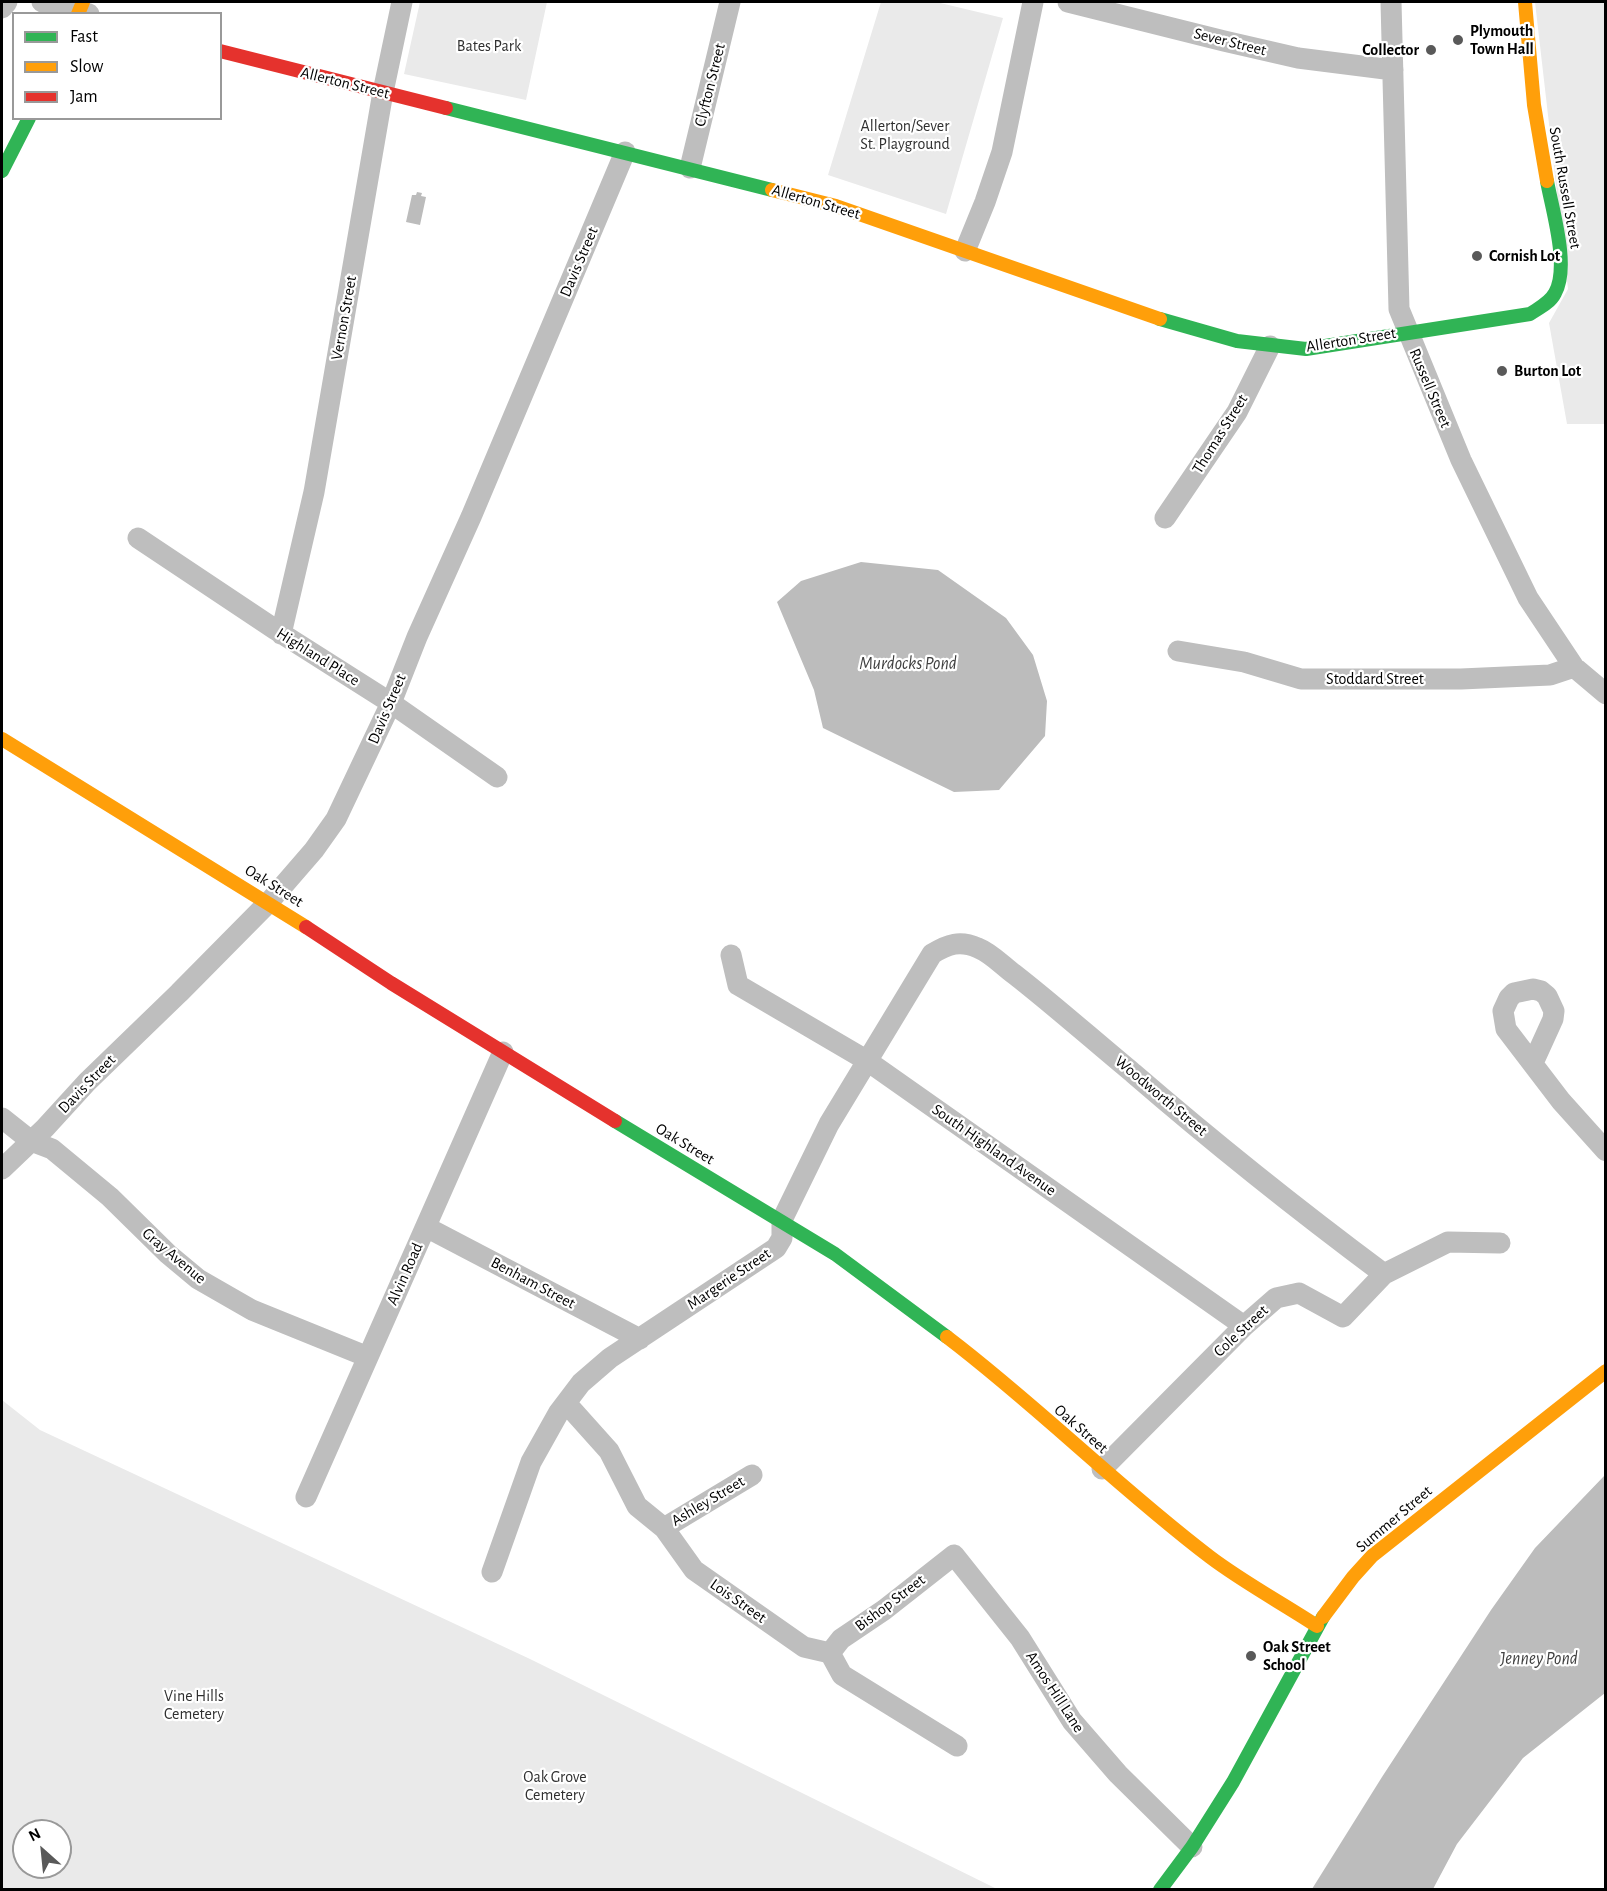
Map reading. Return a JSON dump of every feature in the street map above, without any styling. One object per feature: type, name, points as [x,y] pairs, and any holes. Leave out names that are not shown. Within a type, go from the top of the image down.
[{"type":"main road","name":"South Russell Street","points":[[1407,332],[1518,317],[1541,309],[1556,292],[1561,272],[1560,254],[1534,105],[1525,2]]},
{"type":"main road","name":"Allerton Street","points":[[222,52],[836,206],[1178,325],[1237,341],[1306,349],[1407,332]]},
{"type":"main road","points":[[2,171],[28,120]]},
{"type":"main road","name":"Oak Street","points":[[2,739],[269,902],[391,983],[835,1254],[931,1323],[994,1374],[1102,1469],[1211,1558],[1317,1626]]},
{"type":"main road","name":"Summer Street","points":[[1160,1890],[1192,1847],[1233,1782],[1274,1710],[1317,1626],[1353,1577],[1372,1556],[1605,1371]]},
{"type":"street","points":[[2,8],[7,2]]},
{"type":"street","points":[[42,2],[82,10]]},
{"type":"street","name":"Vernon Street","points":[[281,634],[314,492],[383,92],[402,2]]},
{"type":"street","name":"Clyfton Street","points":[[690,168],[730,2]]},
{"type":"street","points":[[964,251],[986,202],[1002,152],[1032,2]]},
{"type":"street","name":"Sever Street","points":[[1068,2],[1298,58],[1393,70]]},
{"type":"street","name":"Russell Street","points":[[1391,2],[1399,309],[1461,460],[1528,598],[1574,667],[1605,694]]},
{"type":"street","name":"Davis Street","points":[[2,1169],[269,902],[314,850],[336,819],[391,703],[417,637],[471,517],[625,152]]},
{"type":"street","name":"Thomas Street","points":[[1165,518],[1237,412],[1270,346]]},
{"type":"street","name":"Highland Place","points":[[138,538],[281,634],[391,703],[497,777]]},
{"type":"street","name":"Stoddard Street","points":[[1178,651],[1244,662],[1301,679],[1484,678],[1550,675],[1574,667]]},
{"type":"street","name":"Woodworth Street","points":[[932,954],[946,945],[955,943],[964,943],[981,949],[1053,1004],[1287,1201],[1384,1274]]},
{"type":"street","name":"Margerie Street","points":[[492,1572],[531,1462],[566,1403],[594,1370],[776,1248],[782,1238],[782,1220],[830,1124],[866,1060],[932,954]]},
{"type":"street","name":"South Highland Avenue","points":[[731,955],[738,985],[866,1060],[1244,1326]]},
{"type":"street","name":"Alvin Road","points":[[306,1497],[503,1052]]},
{"type":"street","points":[[1533,1063],[1561,1101],[1605,1151]]},
{"type":"street","name":"Gray Avenue","points":[[2,1118],[31,1141],[52,1149],[110,1197],[168,1254],[198,1279],[252,1310],[368,1357]]},
{"type":"street","name":"Benham Street","points":[[426,1227],[640,1339]]},
{"type":"street","name":"Cole Street","points":[[1102,1469],[1244,1326],[1276,1298],[1299,1293],[1342,1317],[1384,1274],[1448,1242],[1500,1243]]},
{"type":"street","name":"Lois Street","points":[[566,1403],[609,1451],[637,1506],[664,1528],[694,1570],[804,1647],[830,1653]]},
{"type":"street","name":"Ashley Street","points":[[664,1528],[752,1475]]},
{"type":"street","name":"Bishop Street","points":[[830,1653],[841,1639],[884,1610],[954,1555]]},
{"type":"street","name":"Amos Hill Lane","points":[[954,1555],[1020,1638],[1072,1721],[1118,1774],[1192,1847]]},
{"type":"street","points":[[830,1653],[842,1675],[957,1746]]},
{"type":"green space","name":"Bates Park","points":[[420,2],[547,2],[526,100],[404,74]]},
{"type":"green space","name":"Allerton/Sever St. Playground","points":[[881,2],[936,2],[1003,18],[946,214],[828,175]]},
{"type":"green space","points":[[1535,2],[1605,2],[1605,424],[1567,424],[1549,323],[1568,289]]},
{"type":"green space","name":"Vine Hills Cemetery","points":[[2,1400],[40,1430],[530,1659],[997,1889],[2,1889]]},
{"type":"water","points":[[417,192],[426,197],[420,225],[406,222],[412,195],[416,195]]},
{"type":"water","name":"Murdocks Pond","points":[[861,562],[938,570],[1006,618],[1033,655],[1047,701],[1045,736],[999,790],[954,792],[823,728],[814,690],[777,602],[801,581]]},
{"type":"water","name":"Jenney Pond","points":[[1605,1475],[1605,1693],[1523,1758],[1457,1844],[1433,1889],[1312,1889],[1491,1610],[1535,1548]]},
{"type":"traffic: fast","points":[[446,108],[772,190]]},
{"type":"traffic: fast","points":[[2,171],[28,120]]},
{"type":"traffic: fast","points":[[1160,319],[1237,341],[1306,349],[1530,314],[1550,300],[1555,293],[1561,268],[1558,238],[1547,181]]},
{"type":"traffic: fast","points":[[615,1121],[835,1254],[947,1337]]},
{"type":"traffic: fast","points":[[1160,1890],[1192,1847],[1233,1782],[1323,1617]]},
{"type":"traffic: slow","points":[[79,12],[83,2]]},
{"type":"traffic: slow","points":[[1525,2],[1534,105],[1547,181]]},
{"type":"traffic: slow","points":[[772,190],[836,206],[1160,319]]},
{"type":"traffic: slow","points":[[2,739],[306,927]]},
{"type":"traffic: slow","points":[[947,1337],[981,1363],[1176,1531],[1249,1584],[1317,1626]]},
{"type":"traffic: slow","points":[[1323,1617],[1372,1556],[1606,1371]]},
{"type":"traffic: jam","points":[[222,52],[446,108]]},
{"type":"traffic: jam","points":[[306,927],[391,983],[615,1121]]},
{"type":"place","name":"Plymouth Town Hall","points":[[1458,40]]},
{"type":"place","name":"Collector","points":[[1431,50]]},
{"type":"place","name":"Cornish Lot","points":[[1477,256]]},
{"type":"place","name":"Burton Lot","points":[[1502,371]]},
{"type":"place","name":"Oak Street School","points":[[1251,1656]]},
{"type":"park label","name":"Oak Grove Cemetery","points":[[555,1786]]}]
